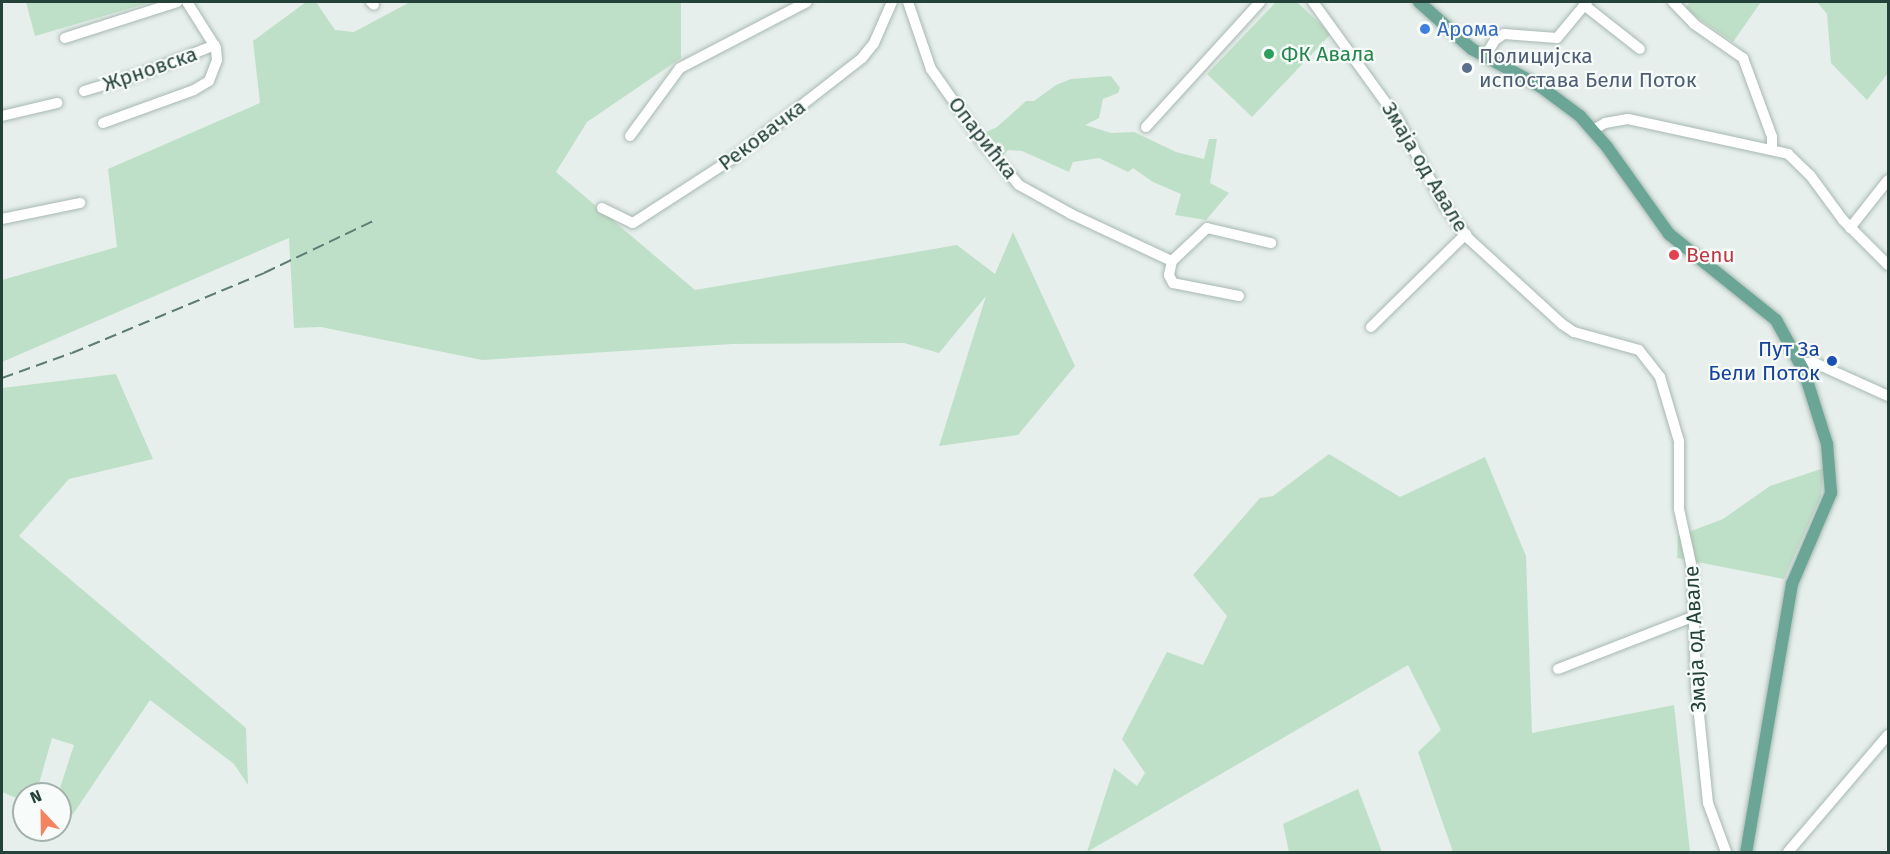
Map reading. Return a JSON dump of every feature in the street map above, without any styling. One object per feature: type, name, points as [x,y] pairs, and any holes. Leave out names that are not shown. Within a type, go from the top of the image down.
[{"type":"main road","points":[[1419,2],[1453,34],[1485,57],[1554,95],[1593,130],[1665,230],[1694,257],[1764,308],[1785,332],[1801,363],[1827,444],[1832,487],[1790,594],[1746,852]]},
{"type":"street","points":[[65,38],[177,2]]},
{"type":"street","points":[[103,123],[204,85],[217,60],[215,45],[187,2]]},
{"type":"street","points":[[630,136],[680,68],[807,2]]},
{"type":"street","name":"Рековачка","points":[[602,208],[633,223],[735,157],[862,58],[874,43],[892,2]]},
{"type":"street","name":"Опарићка","points":[[908,2],[931,69],[983,143],[1019,185],[1071,214],[1172,261]]},
{"type":"street","points":[[1146,126],[1260,2]]},
{"type":"street","name":"Змаја од Авале","points":[[1313,2],[1397,118],[1444,205],[1494,265],[1562,324],[1588,336],[1631,346],[1655,368],[1668,396],[1679,441],[1679,509],[1692,568],[1692,617],[1708,803],[1726,852]]},
{"type":"street","points":[[1673,2],[1694,24],[1745,61],[1772,137],[1772,150]]},
{"type":"street","points":[[1485,57],[1495,40],[1504,34],[1557,38],[1585,3],[1640,49]]},
{"type":"street","name":"Жрновска","points":[[84,91],[144,73],[215,45]]},
{"type":"street","points":[[2,116],[57,103]]},
{"type":"street","points":[[1593,130],[1607,122],[1628,119],[1788,154],[1805,169],[1850,228],[1888,265]]},
{"type":"street","points":[[1850,228],[1888,180]]},
{"type":"street","points":[[2,219],[80,203]]},
{"type":"street","points":[[1239,296],[1173,283],[1169,275],[1172,261],[1207,228],[1271,243]]},
{"type":"street","points":[[1371,327],[1466,234]]},
{"type":"street","points":[[1801,363],[1815,363],[1888,396]]},
{"type":"street","points":[[1558,669],[1692,617]]},
{"type":"street","points":[[1788,852],[1888,735]]},
{"type":"green space","points":[[26,2],[152,2],[35,36]]},
{"type":"green space","points":[[306,2],[316,2],[335,30],[354,32],[410,2],[681,2],[681,58],[587,122],[556,172],[695,290],[957,245],[995,274],[1013,232],[1075,366],[1018,435],[939,446],[986,296],[939,353],[904,343],[732,344],[482,360],[321,327],[294,328],[289,238],[2,362],[2,280],[117,247],[108,169],[260,103],[253,41]]},
{"type":"green space","name":"ФК Авала","points":[[1276,2],[1297,2],[1331,34],[1252,117],[1207,74]]},
{"type":"green space","points":[[1690,2],[1761,2],[1733,42],[1685,9]]},
{"type":"green space","points":[[1817,2],[1888,2],[1888,73],[1867,100],[1831,63],[1827,14]]},
{"type":"green space","points":[[1111,76],[1120,88],[1118,93],[1103,99],[1099,118],[1085,125],[1111,133],[1134,132],[1176,152],[1204,159],[1209,139],[1217,139],[1210,183],[1229,193],[1206,220],[1175,215],[1181,194],[1153,182],[1133,168],[1128,172],[1099,158],[1073,162],[1069,172],[1022,151],[1008,150],[1000,159],[982,134],[997,127],[1026,101],[1034,101],[1056,85],[1071,79]]},
{"type":"green space","points":[[116,374],[153,459],[69,479],[19,536],[246,728],[248,785],[234,764],[150,700],[72,816],[72,782],[62,782],[74,745],[52,738],[39,782],[12,782],[12,796],[2,792],[2,388]]},
{"type":"green space","points":[[1329,454],[1400,497],[1485,457],[1526,556],[1532,733],[1674,705],[1690,852],[1453,852],[1418,752],[1441,730],[1408,665],[1087,852],[1114,768],[1137,786],[1145,773],[1122,739],[1167,652],[1203,665],[1227,616],[1193,575],[1260,498],[1273,496]]},
{"type":"green space","points":[[1824,468],[1821,496],[1784,579],[1677,558],[1678,536],[1723,519],[1770,486]]},
{"type":"green space","points":[[1358,789],[1382,852],[1289,852],[1283,824]]},
{"type":"railway","points":[[2,378],[72,353],[264,273],[375,220]]},
{"type":"place","name":"Арома","points":[[1425,29]]},
{"type":"place","name":"ФК Авала","points":[[1269,54]]},
{"type":"place","name":"Полицијска испостава Бели Поток","points":[[1467,68]]},
{"type":"place","name":"Benu","points":[[1674,255]]},
{"type":"place","name":"Пут За Бели Поток","points":[[1832,361]]}]
